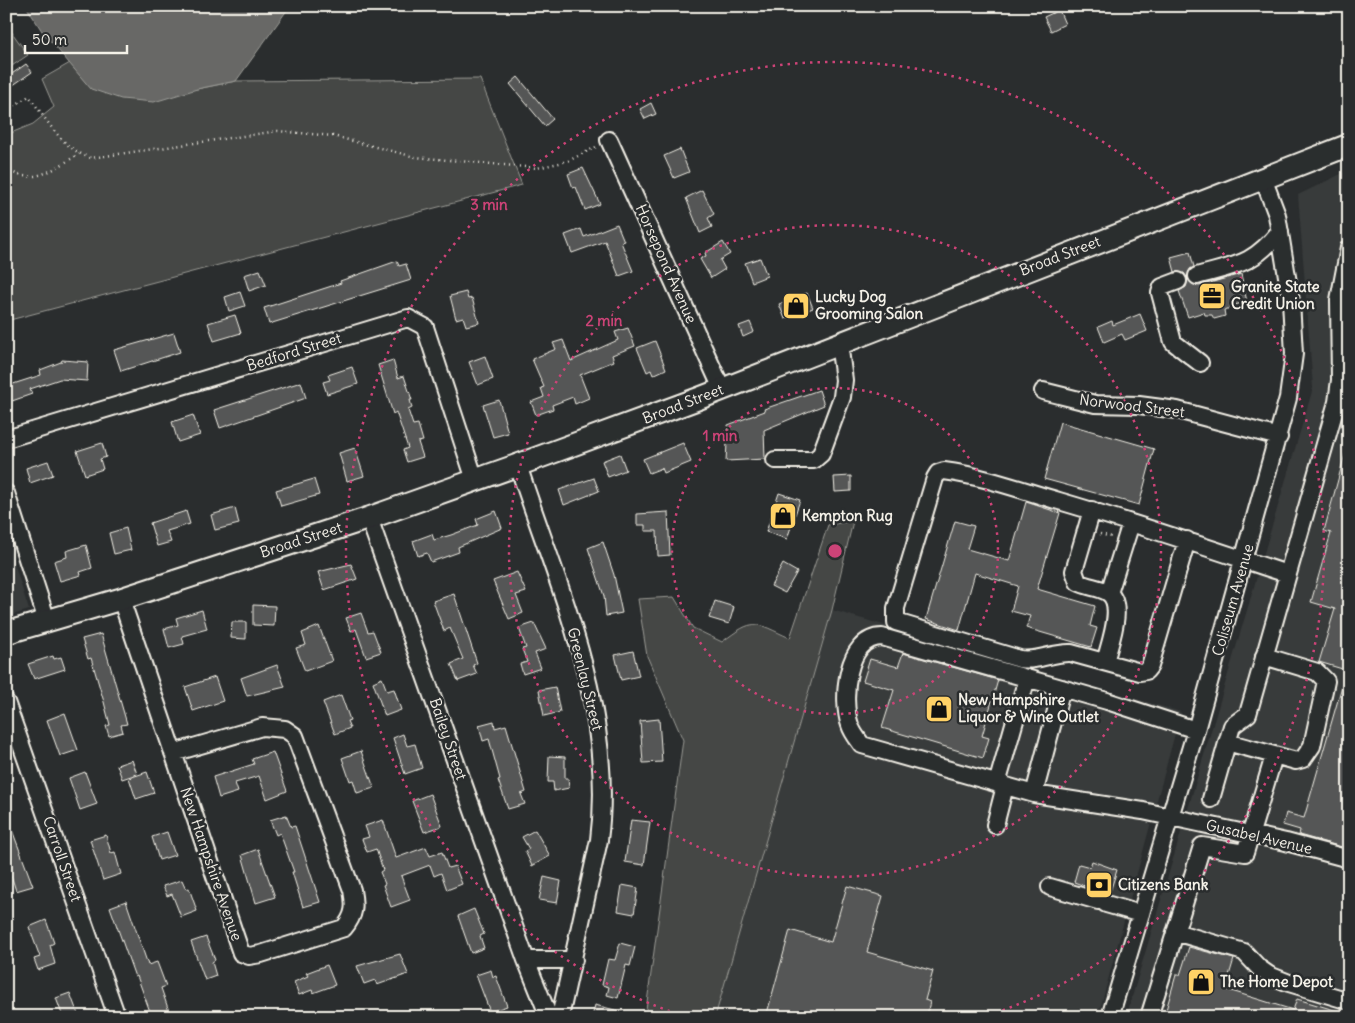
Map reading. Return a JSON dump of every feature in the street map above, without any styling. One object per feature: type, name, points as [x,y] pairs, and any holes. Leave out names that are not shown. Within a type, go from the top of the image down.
[{"type":"main road","name":"Broad Street","points":[[6,634],[121,599],[370,518],[518,465],[722,389],[1349,145]]},
{"type":"street","name":"Horsepond Avenue","points":[[609,140],[722,389]]},
{"type":"street","name":"Coliseum Avenue","points":[[1110,1017],[1196,730],[1279,437],[1288,398],[1294,354],[1291,301],[1277,215],[1263,178]]},
{"type":"street","points":[[1196,276],[1247,263],[1264,251],[1280,231]]},
{"type":"street","points":[[1211,799],[1232,726],[1248,714],[1339,391],[1339,300],[1349,248]]},
{"type":"street","points":[[1178,281],[1162,288],[1160,293],[1173,342],[1200,363]]},
{"type":"street","name":"Bedford Street","points":[[6,439],[408,318],[425,327],[474,480]]},
{"type":"street","points":[[775,460],[814,460],[821,454],[842,397],[844,380],[839,343]]},
{"type":"street","name":"Norwood Street","points":[[1043,390],[1095,404],[1138,405],[1177,410],[1279,437]]},
{"type":"street","name":"Greenlay Street","points":[[518,465],[573,628],[597,720],[603,813],[574,960],[560,1017]]},
{"type":"street","points":[[1196,730],[1062,688],[892,640],[896,622],[896,608],[935,478],[938,473],[952,472],[990,480],[1187,540],[1287,574]]},
{"type":"street","points":[[6,493],[46,621]]},
{"type":"street","points":[[1092,510],[1074,571],[1075,578],[1082,584],[1110,593],[1114,600],[1117,613],[1105,662]]},
{"type":"street","name":"Bailey Street","points":[[370,518],[526,960],[549,1017]]},
{"type":"street","points":[[1110,593],[1131,523]]},
{"type":"street","points":[[896,622],[1020,659],[1035,660],[1060,652],[1140,672],[1146,671],[1150,666],[1187,540]]},
{"type":"street","name":"New Hampshire Avenue","points":[[121,599],[173,753],[241,953],[249,956],[261,954],[344,928],[353,918],[355,904],[352,890],[295,736],[285,729],[262,726],[173,753]]},
{"type":"street","name":"Gusabel Avenue","points":[[892,640],[875,637],[867,641],[861,646],[853,661],[846,687],[846,710],[852,730],[862,744],[1034,794],[1120,807],[1170,817],[1349,859]]},
{"type":"street","points":[[1227,742],[1296,761],[1308,754],[1326,681],[1317,672],[1264,656]]},
{"type":"street","points":[[995,825],[1001,785],[1027,678]]},
{"type":"street","points":[[1034,794],[1062,688]]},
{"type":"street","name":"Carroll Street","points":[[6,702],[117,1017]]},
{"type":"street","points":[[1150,1017],[1202,846],[1245,854],[1274,756]]},
{"type":"street","points":[[1050,887],[1141,914]]},
{"type":"street","points":[[1175,932],[1244,952],[1258,968],[1288,984],[1349,1001]]},
{"type":"street","points":[[526,960],[574,960]]},
{"type":"path","points":[[6,111],[29,96],[62,141],[79,154],[91,158],[278,131],[333,136],[415,157],[538,168],[568,161],[609,140]]},
{"type":"path","points":[[6,168],[16,176],[35,177],[79,154]]},
{"type":"path","points":[[1095,533],[1116,538]]},
{"type":"shaded area","points":[[26,6],[290,6],[236,81],[197,89],[154,102],[121,99],[91,89],[42,31]]},
{"type":"shaded area","points":[[6,24],[28,55],[6,70]]},
{"type":"shaded area","points":[[70,63],[92,89],[197,89],[236,81],[480,79],[522,185],[6,321],[6,135],[33,124],[54,107],[42,79]]},
{"type":"shaded area","points":[[1349,170],[1349,1017],[1126,1017],[1313,388],[1298,195]]},
{"type":"shaded area","points":[[853,521],[832,610],[715,1017],[645,1017],[683,740],[647,656],[638,599],[674,597],[693,628],[722,642],[741,629],[755,625],[769,628],[790,638],[828,525]]},
{"type":"shaded area","points":[[9,547],[29,610],[6,617],[6,548]]},
{"type":"shaded area","points":[[832,610],[1181,712],[1098,1017],[715,1017]]},
{"type":"building","points":[[1059,10],[1065,24],[1051,31],[1044,17]]},
{"type":"building","points":[[26,64],[32,72],[6,90],[6,78]]},
{"type":"building","points":[[518,77],[553,119],[545,126],[510,84]]},
{"type":"building","points":[[651,103],[656,114],[645,119],[640,109]]},
{"type":"building","points":[[680,149],[689,172],[674,178],[664,156]]},
{"type":"building","points":[[583,168],[600,204],[585,210],[576,187],[573,188],[568,174]]},
{"type":"building","points":[[702,190],[714,214],[708,218],[712,227],[700,233],[686,198]]},
{"type":"building","points":[[617,224],[624,241],[621,242],[633,271],[619,276],[605,241],[572,253],[565,235],[581,229],[584,237]]},
{"type":"building","points":[[723,242],[730,254],[720,260],[725,269],[711,278],[700,259],[706,256],[705,253]]},
{"type":"building","points":[[1190,252],[1194,267],[1190,269],[1187,277],[1184,273],[1175,272],[1171,257]]},
{"type":"building","points":[[760,258],[767,276],[752,282],[745,263]]},
{"type":"building","points":[[397,261],[399,266],[406,264],[411,280],[269,324],[264,308],[341,283],[340,281]]},
{"type":"building","points":[[260,270],[266,285],[249,291],[244,275]]},
{"type":"building","points":[[1241,274],[1247,302],[1230,306],[1231,308],[1224,310],[1225,316],[1214,319],[1212,315],[1205,315],[1204,312],[1188,317],[1179,291],[1186,287],[1188,279],[1194,285],[1199,286]]},
{"type":"building","points":[[240,292],[245,306],[229,311],[225,297]]},
{"type":"building","points":[[466,292],[468,299],[472,298],[479,323],[466,326],[463,317],[456,319],[450,296]]},
{"type":"building","name":"Lucky Dog Grooming Salon","points":[[807,293],[813,308],[785,319],[779,304]]},
{"type":"building","points":[[1140,314],[1147,331],[1125,340],[1122,334],[1104,342],[1098,327],[1112,321],[1113,325]]},
{"type":"building","points":[[235,315],[241,333],[214,341],[208,323]]},
{"type":"building","points":[[750,322],[754,332],[743,337],[739,326]]},
{"type":"building","points":[[628,328],[635,346],[612,355],[614,361],[580,375],[589,398],[575,404],[573,397],[552,405],[553,409],[536,415],[531,402],[544,397],[541,388],[544,387],[532,359],[556,349],[553,343],[563,340],[571,361],[618,340],[615,332]]},
{"type":"building","points":[[174,333],[180,352],[121,371],[114,350]]},
{"type":"building","points":[[655,341],[666,369],[653,375],[651,370],[647,372],[637,348]]},
{"type":"building","points":[[485,356],[493,379],[478,385],[469,362]]},
{"type":"building","points":[[62,360],[88,362],[87,381],[60,379],[30,389],[32,394],[12,401],[7,386],[41,375],[40,370]]},
{"type":"building","points":[[393,360],[398,378],[404,376],[412,400],[410,400],[412,408],[408,410],[413,425],[418,424],[423,441],[418,442],[423,457],[407,462],[403,450],[408,448],[396,412],[393,414],[378,365]]},
{"type":"building","points":[[352,367],[358,384],[327,394],[323,382],[330,380],[328,375]]},
{"type":"building","points":[[301,382],[306,398],[220,428],[214,410]]},
{"type":"building","points":[[819,390],[824,405],[764,430],[765,459],[726,461],[728,425],[765,411],[764,409]]},
{"type":"building","points":[[499,400],[508,433],[493,437],[483,405]]},
{"type":"building","points":[[193,415],[200,435],[178,442],[172,422]]},
{"type":"building","points":[[1060,422],[1154,449],[1139,505],[1044,479]]},
{"type":"building","points":[[102,443],[106,457],[100,459],[103,469],[85,475],[77,451]]},
{"type":"building","points":[[683,443],[691,462],[664,473],[662,468],[649,473],[643,459]]},
{"type":"building","points":[[355,448],[364,476],[347,481],[339,453]]},
{"type":"building","points":[[620,454],[626,470],[608,477],[602,461]]},
{"type":"building","points":[[1345,454],[1349,454],[1349,671],[1319,662],[1335,609],[1311,602],[1331,533],[1324,531]]},
{"type":"building","points":[[48,461],[53,475],[30,483],[26,468]]},
{"type":"building","points":[[851,476],[851,491],[835,492],[834,477]]},
{"type":"building","points":[[594,478],[599,491],[564,505],[559,490]]},
{"type":"building","points":[[314,479],[319,495],[281,506],[276,490]]},
{"type":"building","name":"Kempton Rug","points":[[779,493],[800,500],[787,539],[766,532]]},
{"type":"building","points":[[1026,502],[1060,513],[1037,589],[1095,606],[1090,626],[1097,628],[1091,647],[1026,628],[1030,616],[1011,611],[1018,586],[975,573],[959,630],[926,619],[955,521],[974,526],[967,549],[1009,561]]},
{"type":"building","points":[[235,508],[239,524],[215,530],[211,515]]},
{"type":"building","points":[[186,511],[190,524],[167,531],[171,542],[157,546],[150,523]]},
{"type":"building","points":[[496,511],[502,528],[458,547],[459,552],[431,562],[427,553],[418,556],[413,541],[432,534],[434,540],[451,535],[478,525],[476,519]]},
{"type":"building","points":[[668,512],[670,555],[658,556],[657,531],[645,531],[645,525],[637,525],[637,514]]},
{"type":"building","points":[[126,528],[131,550],[114,554],[109,533]]},
{"type":"building","points":[[603,542],[614,575],[622,613],[606,616],[604,596],[588,548]]},
{"type":"building","points":[[86,545],[92,568],[80,572],[81,575],[60,581],[54,561],[67,557],[66,551]]},
{"type":"building","points":[[351,564],[357,579],[324,590],[318,572]]},
{"type":"building","points":[[783,564],[797,572],[785,593],[771,586]]},
{"type":"building","points":[[517,572],[526,592],[516,595],[523,613],[509,619],[493,581]]},
{"type":"building","points":[[454,594],[477,663],[473,665],[477,674],[458,681],[451,664],[463,659],[450,628],[444,631],[433,601]]},
{"type":"building","points":[[715,601],[734,607],[729,624],[709,618]]},
{"type":"building","points":[[253,605],[275,606],[274,626],[253,625]]},
{"type":"building","points":[[202,610],[207,629],[182,636],[184,644],[169,648],[164,629],[178,625],[176,618]]},
{"type":"building","points":[[361,613],[368,632],[373,631],[381,652],[366,657],[356,629],[351,631],[346,618]]},
{"type":"building","points":[[232,622],[246,622],[246,639],[231,638]]},
{"type":"building","points":[[534,623],[546,649],[535,653],[541,668],[523,674],[520,664],[527,662],[522,649],[526,648],[519,628]]},
{"type":"building","points":[[319,626],[332,661],[305,671],[296,648],[306,645],[302,633]]},
{"type":"building","points":[[101,634],[127,724],[121,725],[123,732],[109,736],[106,726],[110,725],[104,702],[91,658],[88,659],[82,639]]},
{"type":"building","points":[[633,651],[639,676],[621,680],[615,655]]},
{"type":"building","name":"New Hampshire Liquor & Wine Outlet","points":[[903,653],[998,680],[982,736],[989,738],[983,758],[882,728],[894,690],[863,681],[870,659],[898,667]]},
{"type":"building","points":[[53,656],[54,659],[61,657],[65,669],[34,679],[28,664]]},
{"type":"building","points":[[277,665],[285,687],[247,696],[241,678]]},
{"type":"building","points":[[1346,672],[1349,672],[1349,849],[1299,835],[1300,830],[1283,825],[1286,813],[1304,818]]},
{"type":"building","points":[[215,677],[223,701],[193,711],[185,687]]},
{"type":"building","points":[[382,678],[387,691],[394,689],[401,710],[385,716],[373,682]]},
{"type":"building","points":[[555,687],[560,712],[544,716],[539,690]]},
{"type":"building","points":[[341,695],[350,720],[347,721],[350,728],[335,734],[323,702]]},
{"type":"building","points":[[65,713],[78,750],[60,756],[47,720]]},
{"type":"building","points":[[659,719],[662,762],[643,763],[640,721]]},
{"type":"building","points":[[494,721],[495,728],[506,725],[526,792],[521,794],[525,804],[508,809],[498,780],[500,779],[489,739],[483,741],[479,725]]},
{"type":"building","points":[[403,734],[407,746],[415,744],[422,768],[405,774],[393,738]]},
{"type":"building","points":[[361,751],[374,788],[357,793],[353,780],[350,781],[342,758]]},
{"type":"building","points":[[273,752],[287,791],[267,799],[259,776],[235,783],[238,792],[219,798],[213,777],[254,764],[252,759]]},
{"type":"building","points":[[549,756],[565,757],[565,778],[568,778],[569,788],[554,791],[553,782],[548,782]]},
{"type":"building","points":[[132,760],[137,774],[122,779],[117,765]]},
{"type":"building","points":[[85,772],[97,804],[80,810],[69,778]]},
{"type":"building","points":[[147,772],[154,793],[136,799],[129,778]]},
{"type":"building","points":[[430,794],[442,826],[424,832],[412,801]]},
{"type":"building","points":[[6,814],[33,886],[16,891],[6,859]]},
{"type":"building","points":[[286,815],[291,827],[295,826],[320,902],[303,907],[292,872],[294,872],[280,833],[276,835],[270,820]]},
{"type":"building","points":[[383,820],[396,858],[426,847],[430,856],[442,852],[448,868],[455,866],[462,884],[447,890],[441,873],[434,876],[430,865],[401,876],[410,900],[391,907],[383,885],[385,884],[380,872],[383,870],[376,849],[367,852],[362,839],[369,837],[365,826]]},
{"type":"building","points":[[631,820],[650,822],[644,865],[625,862]]},
{"type":"building","points":[[535,830],[550,856],[532,866],[525,851],[529,849],[522,837]]},
{"type":"building","points":[[167,832],[175,855],[159,860],[152,837]]},
{"type":"building","points":[[106,835],[111,853],[115,852],[121,874],[103,880],[90,840]]},
{"type":"building","points":[[258,849],[275,897],[256,903],[242,855]]},
{"type":"building","name":"Citizens Bank","points":[[1092,861],[1117,870],[1109,895],[1074,882],[1079,864],[1090,867]]},
{"type":"building","points":[[544,877],[561,881],[557,903],[539,900]]},
{"type":"building","points":[[182,880],[186,889],[189,888],[197,911],[181,917],[172,894],[167,896],[163,886]]},
{"type":"building","points":[[622,885],[638,888],[634,914],[618,911]]},
{"type":"building","points":[[847,886],[883,896],[867,952],[933,971],[925,1000],[930,1002],[926,1017],[766,1017],[790,930],[831,942]]},
{"type":"building","points":[[126,901],[148,965],[157,962],[166,986],[161,988],[171,1017],[152,1017],[137,976],[135,977],[110,907]]},
{"type":"building","points":[[474,909],[484,934],[480,936],[484,948],[471,953],[458,916]]},
{"type":"building","points":[[46,920],[54,943],[50,945],[55,964],[38,970],[34,959],[40,957],[29,927]]},
{"type":"building","points":[[206,937],[215,960],[212,962],[216,976],[205,980],[191,942]]},
{"type":"building","points":[[620,943],[635,947],[630,966],[626,965],[618,998],[607,995],[609,987],[602,985],[608,959],[615,960]]},
{"type":"building","name":"The Home Depot","points":[[1189,947],[1234,959],[1225,989],[1293,1010],[1297,999],[1348,1014],[1348,1017],[1164,1017],[1176,975],[1180,975]]},
{"type":"building","points":[[400,954],[408,974],[377,985],[375,980],[364,984],[357,966]]},
{"type":"building","points":[[327,965],[335,985],[313,993],[312,990],[299,995],[294,982],[308,976],[306,973]]},
{"type":"building","points":[[491,970],[493,977],[496,976],[507,1006],[490,1012],[476,975]]},
{"type":"building","points":[[70,993],[79,1017],[63,1017],[56,998]]},
{"type":"building","points":[[595,1005],[627,1013],[626,1017],[592,1017]]},
{"type":"place","name":"Granite State Credit Union","points":[[1212,296]]},
{"type":"place","name":"Lucky Dog Grooming Salon","points":[[796,306]]},
{"type":"place","name":"Kempton Rug","points":[[783,516]]},
{"type":"place","name":"New Hampshire Liquor & Wine Outlet","points":[[939,709]]},
{"type":"place","name":"Citizens Bank","points":[[1099,885]]},
{"type":"place","name":"The Home Depot","points":[[1201,982]]}]
